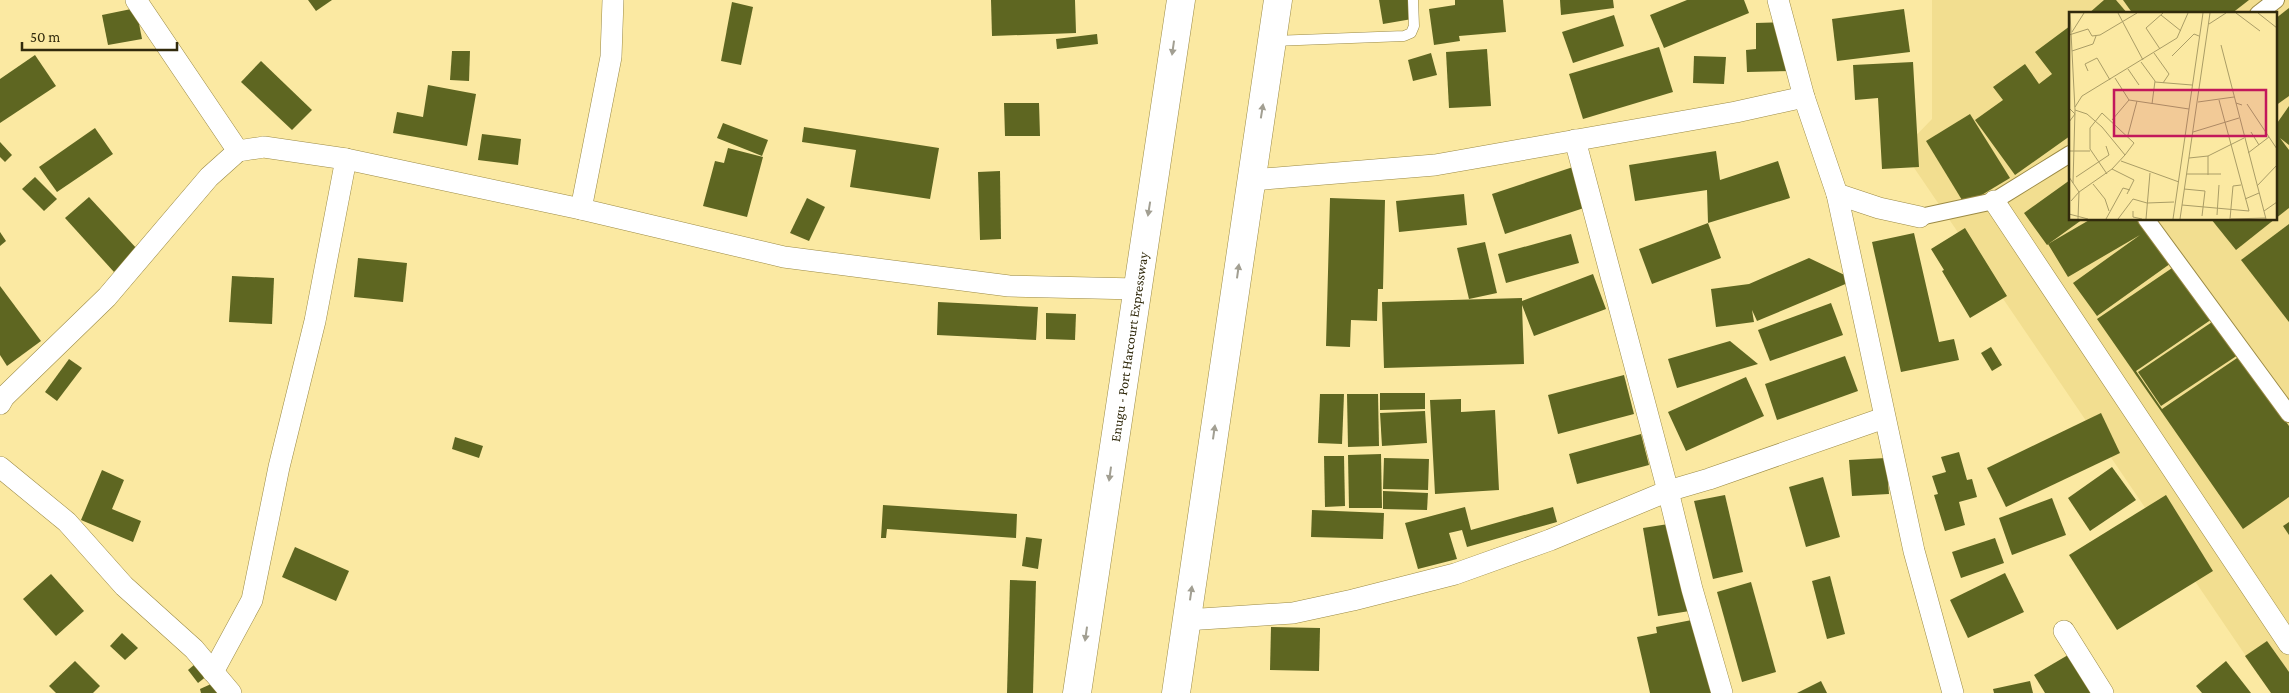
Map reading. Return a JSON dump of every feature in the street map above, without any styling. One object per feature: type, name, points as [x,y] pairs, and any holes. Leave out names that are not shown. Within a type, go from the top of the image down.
[{"type":"highway","name":"Enugu - Port Harcourt Expressway","points":[[1077,693],[1181,0]]},
{"type":"highway","points":[[1176,693],[1278,0]]},
{"type":"street","points":[[136,0],[238,151]]},
{"type":"street","points":[[581,209],[611,57],[613,0]]},
{"type":"street","points":[[1778,0],[1804,98],[1837,194],[1914,551],[1953,693]]},
{"type":"street","points":[[2261,12],[2276,0]]},
{"type":"street","points":[[1252,180],[1435,164],[1736,112],[1804,98]]},
{"type":"street","points":[[1575,140],[1692,589],[1722,693]]},
{"type":"street","points":[[0,404],[4,397],[107,297],[209,177],[238,151],[264,147],[346,159],[581,209],[784,257],[1009,286],[1137,289]]},
{"type":"street","points":[[1837,194],[1879,208],[1920,217],[1994,201],[2069,155]]},
{"type":"street","points":[[213,672],[252,600],[279,467],[314,322],[346,159]]},
{"type":"street","points":[[1994,201],[2289,644]]},
{"type":"street","points":[[2147,220],[2289,414]]},
{"type":"street","points":[[1186,620],[1293,613],[1455,574],[1550,540],[1668,491],[1709,479],[1884,418]]},
{"type":"street","points":[[0,467],[67,522],[124,586],[194,649],[231,693]]},
{"type":"street","points":[[2064,631],[2104,693]]},
{"type":"lane","points":[[1272,41],[1404,36],[1411,33],[1414,26],[1413,0]]},
{"type":"shaded area","points":[[1932,0],[2289,0],[2289,693],[2271,693],[1902,150],[1932,119]]},
{"type":"building","points":[[308,0],[332,0],[316,11]]},
{"type":"building","points":[[991,0],[1075,0],[1076,33],[992,36]]},
{"type":"building","points":[[1379,0],[1409,0],[1412,19],[1383,24]]},
{"type":"building","points":[[1455,0],[1503,0],[1506,32],[1459,36],[1460,41],[1434,45],[1429,9],[1455,5]]},
{"type":"building","points":[[1560,0],[1613,0],[1614,8],[1561,15]]},
{"type":"building","points":[[1687,0],[1744,0],[1749,13],[1664,48],[1650,15]]},
{"type":"building","points":[[2104,0],[2116,0],[2126,12],[2090,12]]},
{"type":"building","points":[[2123,0],[2249,0],[2234,12],[2132,12]]},
{"type":"building","points":[[732,2],[753,7],[741,65],[721,61]]},
{"type":"building","points":[[136,8],[142,39],[108,45],[102,15]]},
{"type":"building","points":[[2289,8],[2289,96],[2276,105],[2276,18]]},
{"type":"building","points":[[1904,9],[1910,52],[1837,61],[1832,19]]},
{"type":"building","points":[[1614,15],[1624,46],[1573,63],[1562,32]]},
{"type":"building","points":[[1791,22],[1792,71],[1747,72],[1746,50],[1756,49],[1756,23]]},
{"type":"building","points":[[2069,27],[2069,137],[2015,175],[1975,120],[2003,100],[1993,87],[2025,64],[2039,84],[2052,74],[2035,52]]},
{"type":"building","points":[[1097,34],[1098,44],[1057,49],[1056,39]]},
{"type":"building","points":[[1659,47],[1673,92],[1583,119],[1569,74]]},
{"type":"building","points":[[1487,49],[1491,106],[1449,108],[1446,52]]},
{"type":"building","points":[[452,51],[470,51],[469,81],[450,80]]},
{"type":"building","points":[[1431,53],[1437,75],[1413,81],[1408,60]]},
{"type":"building","points":[[35,55],[56,86],[0,123],[0,79]]},
{"type":"building","points":[[1694,56],[1726,57],[1724,84],[1693,83]]},
{"type":"building","points":[[261,61],[312,110],[292,130],[241,82]]},
{"type":"building","points":[[1913,62],[1919,167],[1882,169],[1878,98],[1855,100],[1853,65]]},
{"type":"building","points":[[428,85],[476,94],[467,146],[393,133],[397,112],[423,117]]},
{"type":"building","points":[[1004,103],[1039,103],[1040,136],[1005,136]]},
{"type":"building","points":[[2289,106],[2289,145],[2280,138],[2289,150],[2289,208],[2276,218],[2276,125]]},
{"type":"building","points":[[1970,114],[2010,178],[1965,205],[1926,141]]},
{"type":"building","points":[[723,123],[768,140],[762,156],[717,138]]},
{"type":"building","points":[[804,127],[939,148],[930,199],[850,187],[856,150],[802,142]]},
{"type":"building","points":[[95,128],[113,154],[57,192],[39,167]]},
{"type":"building","points":[[482,134],[521,139],[518,165],[478,160]]},
{"type":"building","points":[[0,142],[12,155],[5,162],[0,157]]},
{"type":"building","points":[[728,148],[763,157],[747,217],[703,206],[715,161],[724,163]]},
{"type":"building","points":[[1716,151],[1720,180],[1778,161],[1790,198],[1708,223],[1707,190],[1635,201],[1629,165]]},
{"type":"building","points":[[1576,166],[1590,206],[1505,234],[1492,194]]},
{"type":"building","points":[[1000,171],[1001,239],[980,240],[978,172]]},
{"type":"building","points":[[35,177],[57,199],[44,211],[22,189]]},
{"type":"building","points":[[2069,181],[2069,220],[2082,220],[2047,245],[2024,213]]},
{"type":"building","points":[[1464,194],[1467,225],[1399,232],[1396,201]]},
{"type":"building","points":[[89,197],[138,250],[114,272],[65,218]]},
{"type":"building","points":[[807,198],[825,207],[809,241],[790,233]]},
{"type":"building","points":[[1330,198],[1385,200],[1383,289],[1378,289],[1377,321],[1351,320],[1350,347],[1326,346]]},
{"type":"building","points":[[2089,220],[2145,220],[2174,261],[2097,316],[2073,283],[2140,235],[2068,277],[2048,244]]},
{"type":"building","points":[[2212,220],[2274,220],[2236,250]]},
{"type":"building","points":[[1708,223],[1721,258],[1652,284],[1639,249]]},
{"type":"building","points":[[2289,224],[2289,322],[2241,260]]},
{"type":"building","points":[[1965,228],[2007,296],[1970,318],[1931,249]]},
{"type":"building","points":[[0,232],[6,241],[0,246]]},
{"type":"building","points":[[1914,233],[1939,342],[1954,339],[1959,360],[1901,372],[1872,242]]},
{"type":"building","points":[[1571,234],[1579,263],[1506,283],[1498,254]]},
{"type":"building","points":[[1485,242],[1497,293],[1469,299],[1457,248]]},
{"type":"building","points":[[358,258],[407,263],[403,302],[354,297]]},
{"type":"building","points":[[1809,258],[1855,280],[1757,321],[1752,310],[1754,322],[1716,327],[1711,289],[1749,284]]},
{"type":"building","points":[[2178,264],[2215,317],[2136,371],[2162,409],[2240,356],[2289,426],[2289,497],[2243,529],[2097,319]]},
{"type":"building","points":[[1593,274],[1606,309],[1534,336],[1522,305],[1524,364],[1384,368],[1382,302],[1522,298],[1522,301]]},
{"type":"building","points":[[232,276],[274,278],[272,324],[229,322]]},
{"type":"building","points":[[0,286],[41,341],[7,366],[0,355]]},
{"type":"building","points":[[938,302],[1038,307],[1036,340],[937,335]]},
{"type":"building","points":[[1831,303],[1843,335],[1770,361],[1758,330]]},
{"type":"building","points":[[1046,313],[1076,314],[1075,340],[1046,339]]},
{"type":"building","points":[[2218,318],[2241,353],[2161,406],[2138,372]]},
{"type":"building","points":[[1730,341],[1758,364],[1677,388],[1668,359]]},
{"type":"building","points":[[1991,347],[2002,365],[1992,371],[1981,353]]},
{"type":"building","points":[[1845,356],[1858,391],[1777,420],[1765,384]]},
{"type":"building","points":[[69,359],[82,368],[57,401],[45,392]]},
{"type":"building","points":[[1624,375],[1634,414],[1558,434],[1548,395]]},
{"type":"building","points":[[1746,377],[1764,416],[1686,451],[1668,412]]},
{"type":"building","points":[[1380,393],[1425,393],[1425,409],[1380,410]]},
{"type":"building","points":[[1320,394],[1344,394],[1342,444],[1318,443]]},
{"type":"building","points":[[1347,394],[1378,394],[1379,446],[1348,447]]},
{"type":"building","points":[[1461,399],[1461,412],[1495,410],[1499,490],[1435,494],[1430,400]]},
{"type":"building","points":[[1425,411],[1427,443],[1382,446],[1380,413]]},
{"type":"building","points":[[2101,413],[2120,453],[2006,507],[1987,468]]},
{"type":"building","points":[[1641,434],[1649,465],[1577,484],[1569,454]]},
{"type":"building","points":[[455,437],[483,446],[479,458],[452,449]]},
{"type":"building","points":[[1959,452],[1967,480],[1972,479],[1977,497],[1959,502],[1965,525],[1945,531],[1934,495],[1938,494],[1932,476],[1946,472],[1941,457]]},
{"type":"building","points":[[1381,454],[1382,508],[1349,508],[1348,455]]},
{"type":"building","points":[[1324,456],[1344,456],[1345,506],[1325,507]]},
{"type":"building","points":[[1384,458],[1429,459],[1428,490],[1383,489]]},
{"type":"building","points":[[1886,458],[1889,494],[1852,496],[1849,460]]},
{"type":"building","points":[[2112,467],[2136,500],[2090,531],[2068,498]]},
{"type":"building","points":[[102,470],[124,480],[112,509],[141,521],[133,542],[81,520]]},
{"type":"building","points":[[1823,477],[1840,537],[1806,547],[1789,487]]},
{"type":"building","points":[[1383,491],[1428,493],[1427,510],[1383,509]]},
{"type":"building","points":[[1725,495],[1743,572],[1713,579],[1694,501]]},
{"type":"building","points":[[2166,495],[2213,571],[2117,630],[2069,555]]},
{"type":"building","points":[[2052,498],[2066,535],[2012,555],[1999,518]]},
{"type":"building","points":[[883,505],[1017,514],[1016,538],[887,529],[886,538],[881,538]]},
{"type":"building","points":[[1465,507],[1471,530],[1553,507],[1557,522],[1467,547],[1462,530],[1449,533],[1457,559],[1418,569],[1405,523]]},
{"type":"building","points":[[1312,510],[1384,513],[1383,539],[1311,537]]},
{"type":"building","points":[[1681,522],[1696,610],[1658,616],[1643,528]]},
{"type":"building","points":[[2289,522],[2289,535],[2283,526]]},
{"type":"building","points":[[1026,537],[1042,539],[1038,569],[1022,566]]},
{"type":"building","points":[[1995,538],[2004,563],[1961,578],[1952,552]]},
{"type":"building","points":[[295,547],[349,571],[336,601],[282,577]]},
{"type":"building","points":[[2005,573],[2024,612],[1968,638],[1950,600]]},
{"type":"building","points":[[51,574],[84,611],[56,636],[23,599]]},
{"type":"building","points":[[1830,576],[1845,634],[1827,639],[1812,581]]},
{"type":"building","points":[[1010,580],[1036,581],[1033,693],[1007,693]]},
{"type":"building","points":[[1751,582],[1776,672],[1742,682],[1717,592]]},
{"type":"building","points":[[1702,618],[1718,693],[1650,693],[1637,637],[1657,633],[1656,627]]},
{"type":"building","points":[[1271,627],[1320,628],[1319,671],[1270,670]]},
{"type":"building","points":[[122,633],[138,648],[125,660],[110,646]]},
{"type":"building","points":[[2267,641],[2289,672],[2289,693],[2271,693],[2245,656]]},
{"type":"building","points":[[2068,655],[2091,693],[2045,693],[2034,675]]},
{"type":"building","points":[[201,659],[212,672],[198,683],[188,670]]},
{"type":"building","points":[[75,661],[100,686],[93,693],[56,693],[49,686]]},
{"type":"building","points":[[2226,661],[2251,693],[2202,693],[2196,686]]},
{"type":"building","points":[[222,679],[229,693],[201,693],[200,689]]},
{"type":"building","points":[[1821,681],[1827,693],[1797,693]]},
{"type":"building","points":[[2030,681],[2033,693],[1994,693],[1993,689]]}]
